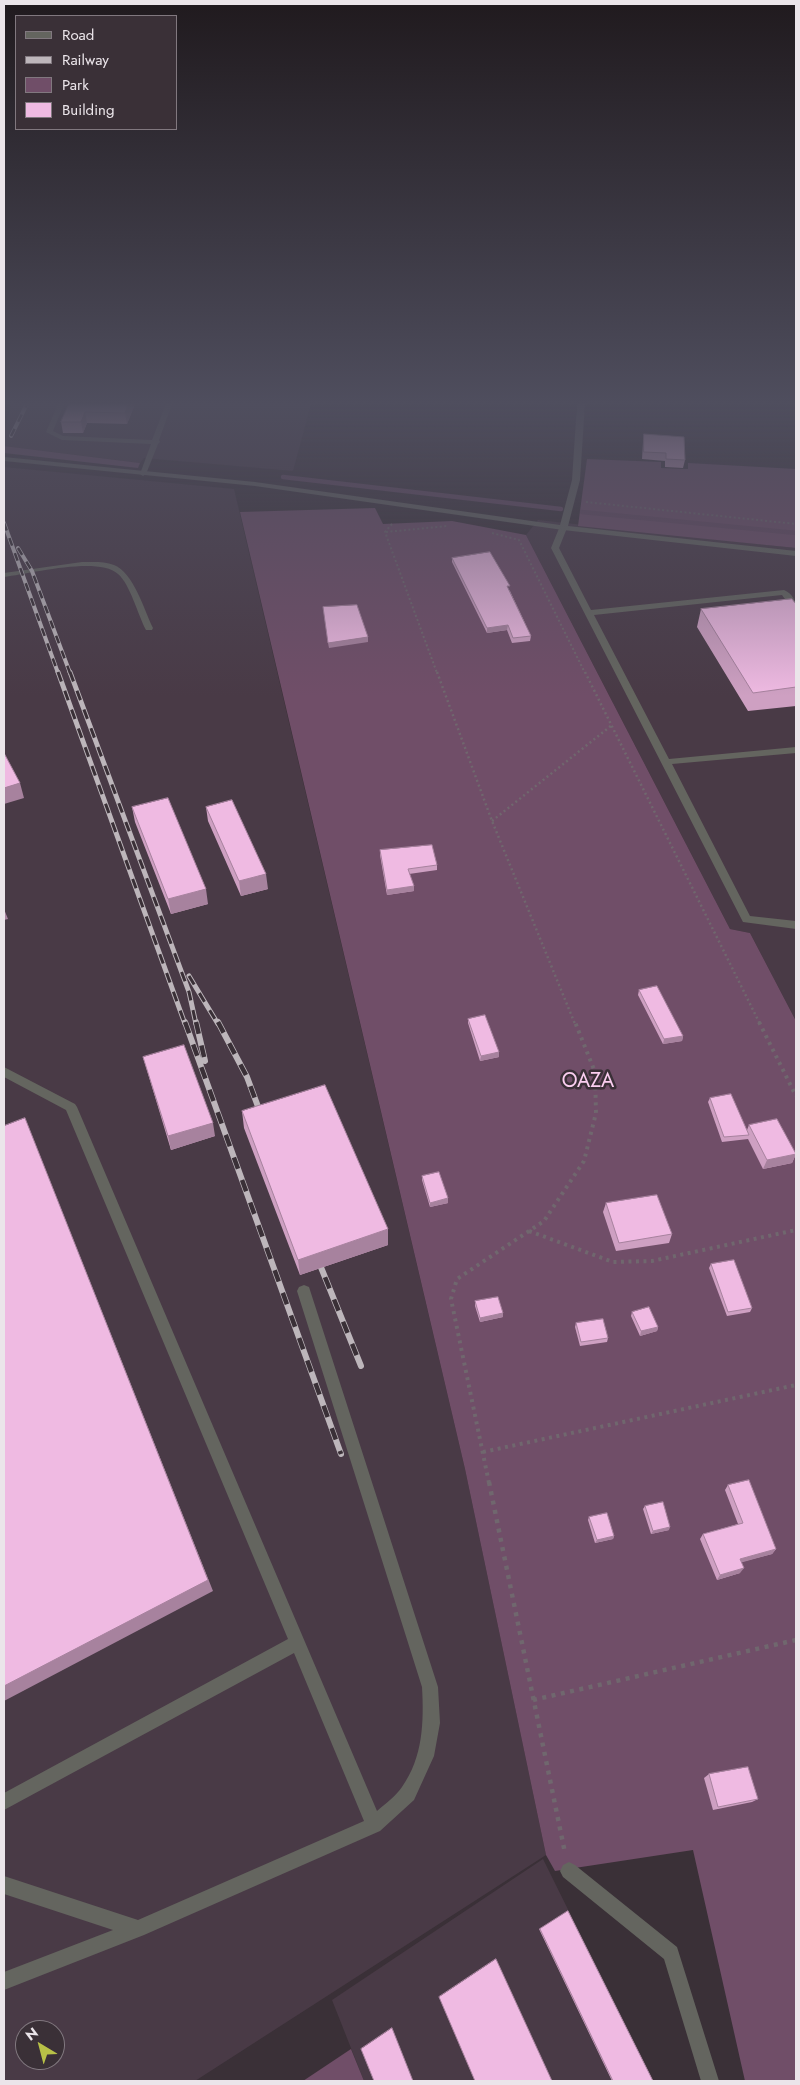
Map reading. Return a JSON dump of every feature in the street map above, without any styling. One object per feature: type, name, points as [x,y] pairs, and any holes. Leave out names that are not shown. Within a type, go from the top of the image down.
[{"type":"street","points":[[376,501],[563,528],[796,554]]},
{"type":"street","points":[[563,528],[570,502]]},
{"type":"lane","points":[[563,528],[555,548],[747,919],[796,924]]},
{"type":"lane","points":[[4,575],[89,563],[110,565],[122,573],[149,628]]},
{"type":"lane","points":[[588,612],[784,592],[796,608]]},
{"type":"lane","points":[[665,762],[796,750]]},
{"type":"lane","points":[[4,1072],[71,1106],[374,1825]]},
{"type":"lane","points":[[4,1981],[138,1929],[374,1825],[408,1794],[426,1756],[432,1723],[430,1687],[304,1291]]},
{"type":"lane","points":[[4,1802],[297,1643]]},
{"type":"lane","points":[[569,1871],[671,1953],[710,2081]]},
{"type":"lane","points":[[4,1885],[138,1929]]},
{"type":"path","points":[[570,502],[796,524]]},
{"type":"path","points":[[386,532],[392,524]]},
{"type":"path","points":[[386,532],[447,526]]},
{"type":"path","points":[[386,532],[492,820],[595,1072],[596,1113],[584,1161],[544,1221],[457,1279],[451,1299],[569,1871]]},
{"type":"path","points":[[487,532],[519,540],[796,1096]]},
{"type":"path","points":[[492,820],[612,725]]},
{"type":"path","points":[[528,1231],[613,1262],[652,1261],[796,1230]]},
{"type":"path","points":[[483,1452],[796,1384]]},
{"type":"path","points":[[533,1700],[796,1640]]},
{"type":"shaded area","points":[[4,501],[237,501],[465,1469],[546,1855],[195,2081],[4,2081]]},
{"type":"shaded area","points":[[538,520],[796,548],[796,1021],[750,933],[730,929],[526,535]]},
{"type":"shaded area","points":[[543,1859],[653,2081],[364,2081],[332,2000]]},
{"type":"green space","points":[[581,501],[796,501],[796,548],[578,526]]},
{"type":"green space","name":"OAZA","points":[[375,508],[383,524],[452,521],[526,535],[730,929],[750,933],[796,1021],[796,2081],[745,2081],[693,1850],[555,1871],[546,1855],[465,1469],[240,512]]},
{"type":"green space","points":[[351,2049],[364,2081],[303,2081]]},
{"type":"building","points":[[490,552],[510,586],[507,586],[531,636],[513,638],[508,625],[487,628],[452,558]]},
{"type":"building","points":[[792,599],[796,604],[796,687],[753,693],[701,609]]},
{"type":"building","points":[[357,605],[368,637],[328,643],[323,607]]},
{"type":"building","points":[[4,753],[20,783],[4,788]]},
{"type":"building","points":[[168,798],[206,889],[168,899],[132,807]]},
{"type":"building","points":[[232,800],[266,874],[239,881],[206,807]]},
{"type":"building","points":[[432,845],[437,865],[408,869],[414,886],[387,890],[380,850]]},
{"type":"building","points":[[657,986],[683,1036],[664,1039],[639,990]]},
{"type":"building","points":[[485,1015],[499,1052],[481,1056],[468,1019]]},
{"type":"building","points":[[184,1045],[213,1123],[168,1136],[143,1057]]},
{"type":"building","points":[[325,1085],[388,1229],[298,1260],[242,1111]]},
{"type":"building","points":[[731,1094],[749,1135],[724,1137],[710,1098]]},
{"type":"building","points":[[25,1118],[208,1580],[4,1686],[4,1126]]},
{"type":"building","points":[[777,1119],[796,1154],[767,1160],[749,1125]]},
{"type":"building","points":[[439,1172],[448,1198],[430,1203],[422,1176]]},
{"type":"building","points":[[657,1195],[672,1234],[619,1243],[606,1203]]},
{"type":"building","points":[[734,1260],[752,1308],[728,1312],[711,1264]]},
{"type":"building","points":[[498,1297],[503,1313],[480,1318],[475,1301]]},
{"type":"building","points":[[649,1307],[658,1327],[641,1331],[632,1312]]},
{"type":"building","points":[[603,1319],[608,1338],[581,1342],[576,1323]]},
{"type":"building","points":[[749,1480],[776,1549],[740,1559],[744,1568],[720,1575],[703,1534],[743,1523],[728,1485]]},
{"type":"building","points":[[663,1502],[670,1527],[653,1531],[645,1506]]},
{"type":"building","points":[[607,1513],[614,1536],[597,1540],[589,1517]]},
{"type":"building","points":[[748,1767],[758,1799],[718,1807],[709,1774]]},
{"type":"building","points":[[568,1911],[653,2081],[613,2081],[540,1929]]},
{"type":"building","points":[[496,1959],[552,2081],[475,2081],[439,1997]]},
{"type":"building","points":[[392,2028],[413,2081],[374,2081],[361,2049]]},
{"type":"waterway","points":[[494,501],[561,509]]},
{"type":"waterway","points":[[582,512],[796,533]]},
{"type":"railway","points":[[4,523],[58,673]]},
{"type":"railway","points":[[18,548],[32,571],[70,673]]},
{"type":"railway","points":[[58,672],[185,1024]]},
{"type":"railway","points":[[70,672],[189,992],[196,1024]]},
{"type":"railway","points":[[189,976],[218,1024]]},
{"type":"railway","points":[[185,1022],[341,1454]]},
{"type":"railway","points":[[196,1022],[205,1061]]},
{"type":"railway","points":[[218,1022],[247,1077],[263,1120]]},
{"type":"railway","points":[[316,1255],[361,1366]]}]
